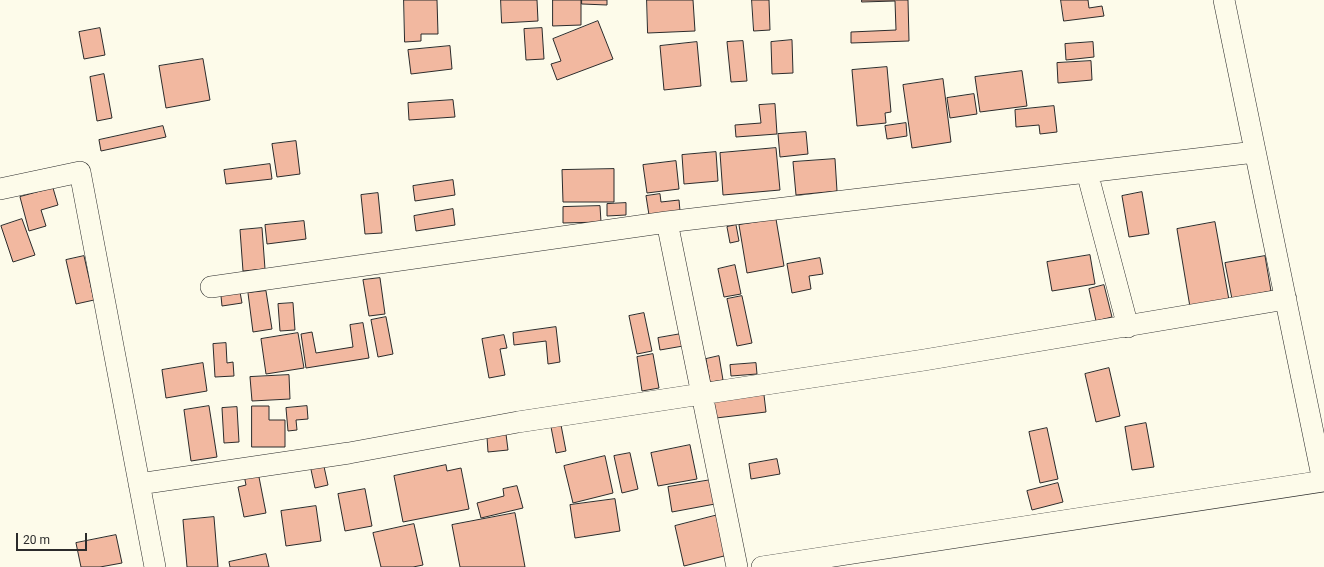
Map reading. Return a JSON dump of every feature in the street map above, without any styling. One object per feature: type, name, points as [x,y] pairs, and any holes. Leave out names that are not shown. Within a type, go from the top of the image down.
[{"type":"street","points":[[762,567],[1323,481],[1224,0]]},
{"type":"street","points":[[211,287],[667,222],[1255,152]]},
{"type":"street","points":[[0,189],[80,172],[155,567]]},
{"type":"street","points":[[1087,172],[1128,327]]},
{"type":"street","points":[[667,222],[737,567]]},
{"type":"street","points":[[139,484],[349,453],[518,422],[924,360],[1128,327],[1286,299]]},
{"type":"building","points":[[404,0],[437,0],[438,34],[421,34],[421,41],[405,42]]},
{"type":"building","points":[[501,0],[537,0],[538,21],[502,23]]},
{"type":"building","points":[[553,0],[581,0],[581,25],[553,26]]},
{"type":"building","points":[[582,0],[607,0],[607,5],[582,4]]},
{"type":"building","points":[[647,0],[693,0],[695,31],[648,33]]},
{"type":"building","points":[[752,0],[769,0],[770,30],[754,31]]},
{"type":"building","points":[[862,0],[908,0],[909,41],[851,43],[851,32],[896,30],[895,1],[862,2]]},
{"type":"building","points":[[1061,0],[1088,0],[1089,8],[1102,6],[1104,16],[1064,21]]},
{"type":"building","points":[[598,21],[613,59],[557,80],[551,64],[561,61],[553,39]]},
{"type":"building","points":[[100,28],[105,55],[84,59],[79,32]]},
{"type":"building","points":[[542,28],[544,59],[526,60],[524,29]]},
{"type":"building","points":[[792,40],[793,73],[772,74],[771,42]]},
{"type":"building","points":[[743,41],[747,81],[731,82],[727,42]]},
{"type":"building","points":[[697,42],[701,86],[664,90],[660,46]]},
{"type":"building","points":[[1093,42],[1094,57],[1066,60],[1065,44]]},
{"type":"building","points":[[450,46],[452,69],[411,74],[408,50]]},
{"type":"building","points":[[203,59],[210,100],[166,108],[159,66]]},
{"type":"building","points":[[1091,61],[1092,80],[1058,83],[1057,63]]},
{"type":"building","points":[[887,67],[891,112],[885,113],[886,123],[857,126],[852,70]]},
{"type":"building","points":[[1022,71],[1027,106],[980,112],[975,77]]},
{"type":"building","points":[[104,74],[112,118],[97,121],[90,77]]},
{"type":"building","points":[[943,79],[951,142],[912,148],[903,85]]},
{"type":"building","points":[[974,94],[977,114],[950,118],[947,98]]},
{"type":"building","points":[[453,100],[455,117],[409,120],[408,103]]},
{"type":"building","points":[[775,104],[777,134],[736,137],[735,125],[761,123],[759,105]]},
{"type":"building","points":[[1054,106],[1057,132],[1040,134],[1039,125],[1016,127],[1015,110]]},
{"type":"building","points":[[906,123],[907,136],[887,139],[885,126]]},
{"type":"building","points":[[163,126],[166,137],[101,151],[99,140]]},
{"type":"building","points":[[806,132],[808,154],[780,157],[778,134]]},
{"type":"building","points":[[296,141],[300,174],[277,177],[272,144]]},
{"type":"building","points":[[776,148],[780,190],[723,195],[720,153]]},
{"type":"building","points":[[716,152],[718,181],[684,184],[682,155]]},
{"type":"building","points":[[835,159],[837,191],[796,195],[793,162]]},
{"type":"building","points":[[676,161],[679,189],[647,193],[643,165]]},
{"type":"building","points":[[270,164],[272,179],[226,184],[224,170]]},
{"type":"building","points":[[614,169],[614,202],[563,202],[562,170]]},
{"type":"building","points":[[453,180],[455,195],[415,201],[413,186]]},
{"type":"building","points":[[53,188],[58,205],[41,210],[46,226],[29,231],[20,197]]},
{"type":"building","points":[[1142,192],[1149,234],[1129,237],[1122,196]]},
{"type":"building","points":[[378,193],[382,233],[365,234],[361,195]]},
{"type":"building","points":[[660,194],[661,202],[679,200],[680,211],[649,215],[646,196]]},
{"type":"building","points":[[626,203],[626,215],[607,216],[607,204]]},
{"type":"building","points":[[600,206],[601,222],[563,223],[563,207]]},
{"type":"building","points":[[453,209],[455,225],[416,231],[414,216]]},
{"type":"building","points":[[22,219],[35,255],[13,262],[1,226]]},
{"type":"building","points":[[776,219],[784,266],[747,273],[739,225]]},
{"type":"building","points":[[304,221],[306,239],[267,244],[265,225]]},
{"type":"building","points":[[1215,222],[1229,300],[1190,307],[1177,229]]},
{"type":"building","points":[[736,225],[739,241],[730,243],[727,227]]},
{"type":"building","points":[[262,228],[265,269],[243,271],[240,230]]},
{"type":"building","points":[[1090,255],[1095,284],[1052,291],[1047,262]]},
{"type":"building","points":[[84,256],[94,300],[76,304],[66,260]]},
{"type":"building","points":[[1265,256],[1271,291],[1232,299],[1225,263]]},
{"type":"building","points":[[820,258],[823,274],[809,276],[811,289],[792,293],[787,264]]},
{"type":"building","points":[[735,265],[741,294],[724,297],[718,269]]},
{"type":"building","points":[[380,278],[385,314],[369,316],[363,280]]},
{"type":"building","points":[[1104,285],[1112,317],[1096,321],[1089,289]]},
{"type":"building","points":[[266,291],[272,329],[253,332],[248,293]]},
{"type":"building","points":[[240,292],[242,303],[222,306],[221,296]]},
{"type":"building","points":[[742,296],[752,343],[737,346],[727,299]]},
{"type":"building","points":[[293,303],[295,330],[280,331],[278,304]]},
{"type":"building","points":[[644,313],[652,351],[637,354],[629,316]]},
{"type":"building","points":[[386,317],[393,354],[378,357],[371,320]]},
{"type":"building","points":[[363,323],[369,358],[306,368],[301,334],[312,332],[316,353],[353,347],[350,325]]},
{"type":"building","points":[[556,327],[560,362],[548,364],[546,341],[514,345],[513,333]]},
{"type":"building","points":[[298,333],[304,368],[266,374],[261,339]]},
{"type":"building","points":[[681,334],[683,346],[660,350],[658,338]]},
{"type":"building","points":[[504,335],[507,348],[500,349],[505,375],[489,378],[482,339]]},
{"type":"building","points":[[226,343],[227,363],[233,362],[234,376],[215,377],[213,344]]},
{"type":"building","points":[[653,354],[659,388],[642,391],[637,357]]},
{"type":"building","points":[[719,356],[723,380],[710,382],[706,359]]},
{"type":"building","points":[[203,363],[207,391],[166,398],[162,370]]},
{"type":"building","points":[[756,363],[757,374],[731,376],[730,365]]},
{"type":"building","points":[[1109,368],[1120,416],[1096,422],[1085,374]]},
{"type":"building","points":[[289,375],[290,399],[252,401],[250,377]]},
{"type":"building","points":[[764,395],[766,412],[716,418],[714,402]]},
{"type":"building","points":[[209,406],[217,457],[191,461],[184,410]]},
{"type":"building","points":[[252,406],[269,406],[269,420],[285,420],[285,447],[252,447]]},
{"type":"building","points":[[307,406],[308,419],[296,420],[297,430],[288,431],[286,408]]},
{"type":"building","points":[[237,407],[239,442],[224,443],[222,408]]},
{"type":"building","points":[[1146,423],[1154,467],[1132,470],[1125,427]]},
{"type":"building","points":[[561,425],[566,451],[556,453],[551,427]]},
{"type":"building","points":[[1047,428],[1058,479],[1040,483],[1029,432]]},
{"type":"building","points":[[506,434],[508,450],[488,452],[487,437]]},
{"type":"building","points":[[690,445],[697,479],[658,486],[651,453]]},
{"type":"building","points":[[630,453],[638,489],[622,493],[614,456]]},
{"type":"building","points":[[605,456],[613,493],[573,503],[564,466]]},
{"type":"building","points":[[777,459],[780,474],[751,479],[749,464]]},
{"type":"building","points":[[323,462],[328,485],[315,488],[310,465]]},
{"type":"building","points":[[446,465],[447,471],[461,468],[469,509],[403,522],[394,476]]},
{"type":"building","points":[[258,472],[266,513],[244,517],[238,487],[246,485],[244,475]]},
{"type":"building","points":[[711,480],[715,504],[672,512],[668,487]]},
{"type":"building","points":[[1058,483],[1063,502],[1032,510],[1027,491]]},
{"type":"building","points":[[517,486],[523,508],[481,518],[477,503],[504,496],[503,489]]},
{"type":"building","points":[[365,489],[372,526],[345,531],[338,494]]},
{"type":"building","points":[[615,499],[620,531],[575,538],[570,505]]},
{"type":"building","points":[[316,506],[321,541],[286,546],[281,511]]},
{"type":"building","points":[[515,513],[525,567],[460,567],[452,525]]},
{"type":"building","points":[[718,515],[728,555],[684,566],[675,526]]},
{"type":"building","points":[[214,517],[218,567],[187,567],[183,520]]},
{"type":"building","points":[[414,524],[423,565],[413,567],[381,567],[373,533]]},
{"type":"building","points":[[116,535],[122,563],[100,567],[81,567],[76,543]]},
{"type":"building","points":[[266,554],[269,567],[230,567],[229,562]]}]
